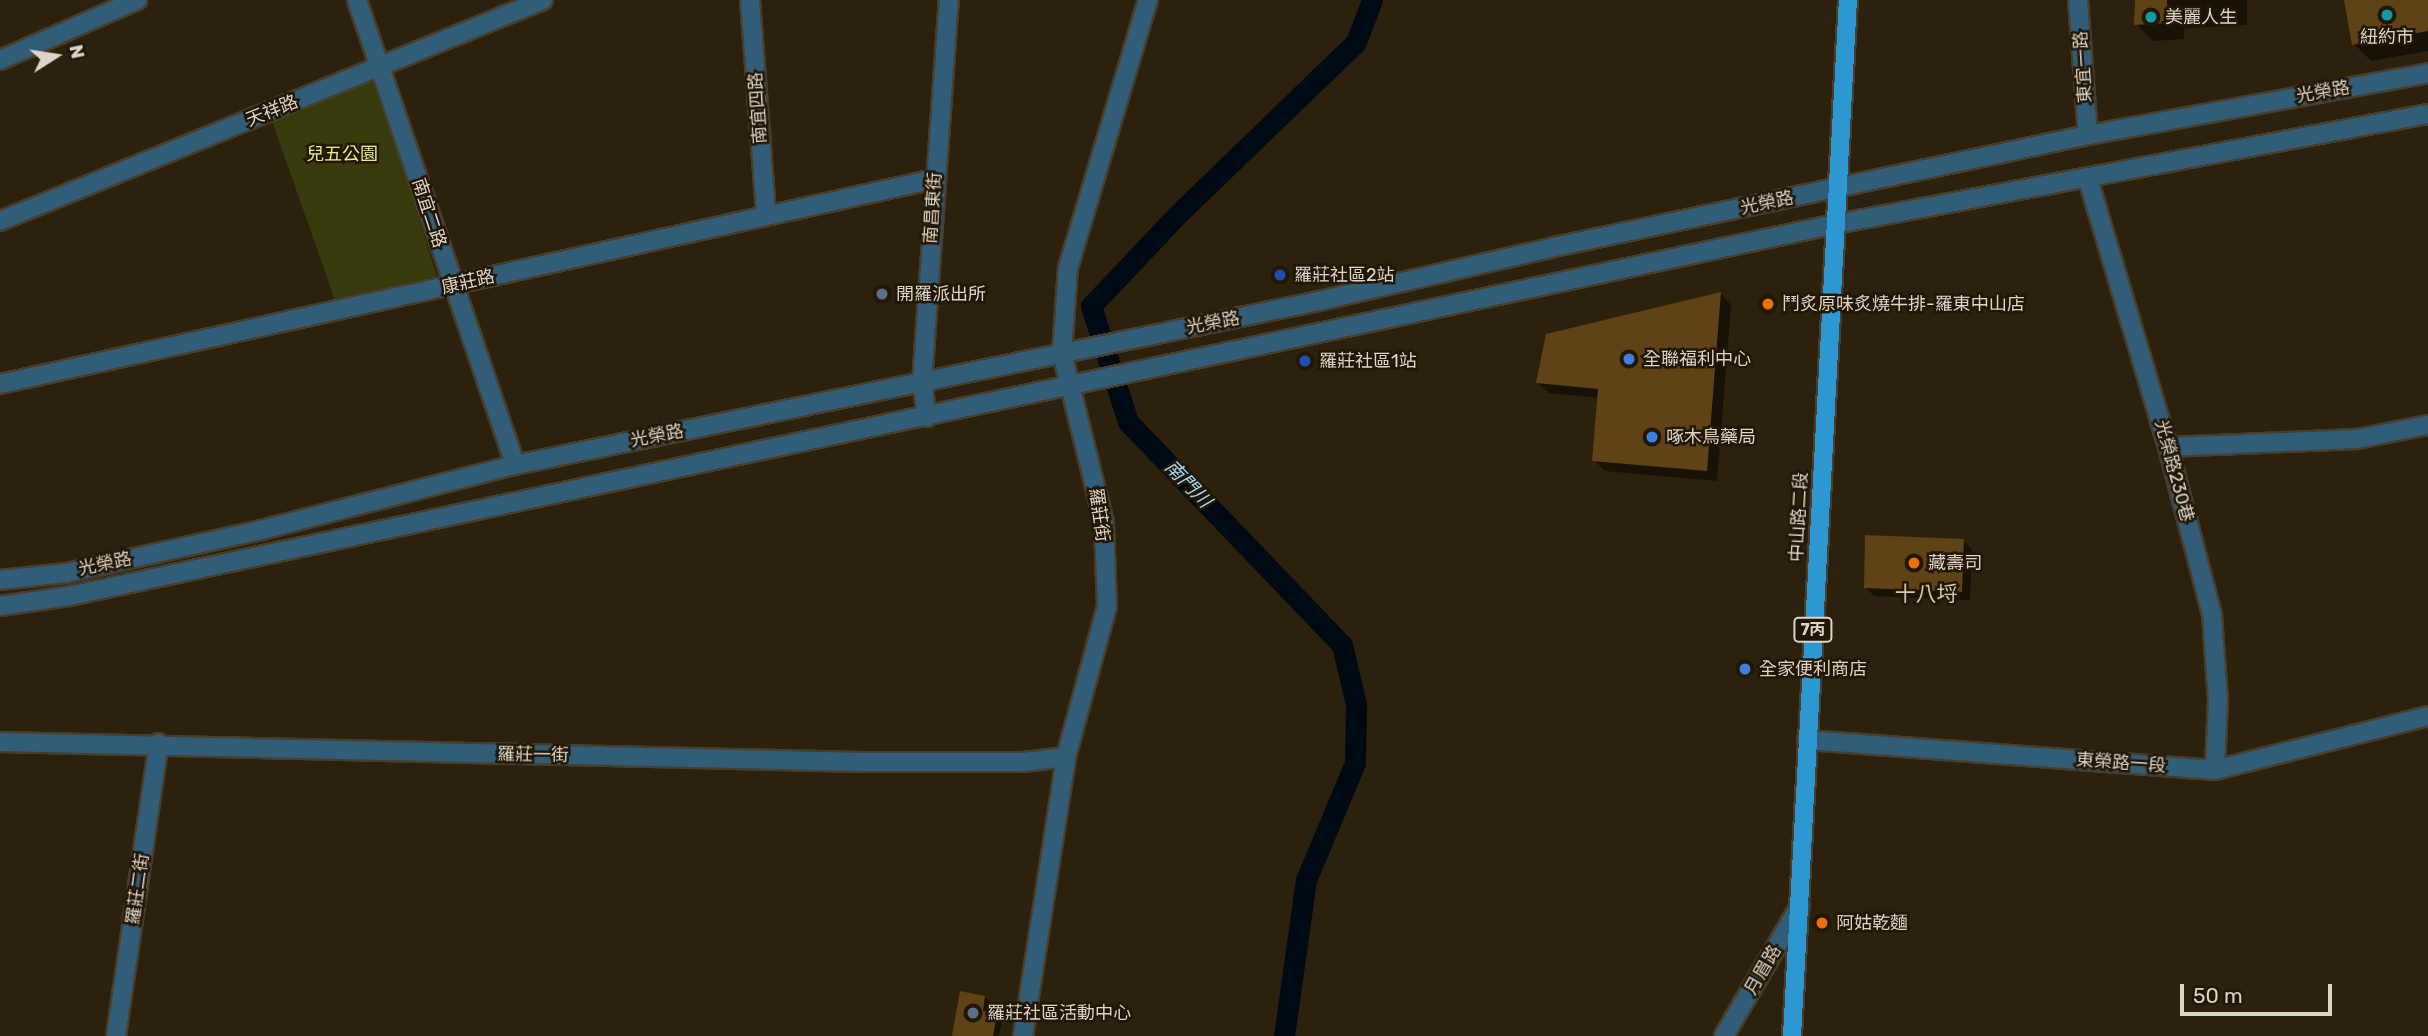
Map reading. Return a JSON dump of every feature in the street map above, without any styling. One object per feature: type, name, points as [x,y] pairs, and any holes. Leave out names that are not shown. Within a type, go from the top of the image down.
[{"type":"main road","name":"中山路二段","points":[[1792,1036],[1849,0]]},
{"type":"street","points":[[0,60],[137,0]]},
{"type":"street","name":"南宜二路","points":[[357,0],[515,465]]},
{"type":"street","name":"天祥路","points":[[0,221],[543,0]]},
{"type":"street","name":"南宜四路","points":[[750,0],[766,215]]},
{"type":"street","name":"南昌東街","points":[[927,417],[922,383],[949,0]]},
{"type":"street","name":"羅莊街","points":[[1023,1036],[1066,757],[1107,606],[1104,523],[1072,383],[1062,353],[1068,268],[1148,0]]},
{"type":"street","name":"東宜一路","points":[[2078,0],[2088,135]]},
{"type":"street","name":"光榮路","points":[[0,580],[66,573],[261,530],[515,465],[922,383],[2088,135],[2428,73]]},
{"type":"street","name":"光榮路","points":[[0,606],[263,555],[927,417],[1072,383],[1836,224],[2428,114]]},
{"type":"street","name":"康莊路","points":[[0,384],[935,179]]},
{"type":"street","name":"光榮路230巷","points":[[2088,179],[2168,447],[2212,615],[2218,700],[2215,770]]},
{"type":"street","points":[[2168,447],[2357,439],[2428,425]]},
{"type":"street","name":"東榮路一段","points":[[1807,740],[2215,770],[2428,716]]},
{"type":"street","name":"羅莊一街","points":[[0,742],[159,743],[863,762],[1023,762],[1066,757]]},
{"type":"street","name":"羅莊二街","points":[[116,1036],[159,743]]},
{"type":"street","name":"月眉路","points":[[1724,1036],[1801,904]]},
{"type":"green space","name":"兒五公園","points":[[375,80],[437,276],[336,303],[272,121]]},
{"type":"building","points":[[2135,0],[2167,0],[2168,23],[2134,25]]},
{"type":"building","name":"紐約市","points":[[2344,0],[2428,0],[2428,31],[2352,45]]},
{"type":"building","name":"全聯福利中心","points":[[1721,292],[1707,471],[1592,461],[1598,389],[1536,383],[1546,334]]},
{"type":"building","name":"藏壽司","points":[[1865,535],[1964,539],[1962,592],[1864,588]]},
{"type":"building","name":"羅莊社區活動中心","points":[[960,991],[985,996],[983,1011],[997,1014],[993,1036],[952,1036]]},
{"type":"waterway","name":"南門川","points":[[1284,1036],[1306,880],[1355,763],[1356,704],[1342,645],[1128,422],[1091,306],[1176,216],[1356,42],[1372,0]]},
{"type":"place","name":"紐約市","points":[[2387,15]]},
{"type":"place","name":"美麗人生","points":[[2151,17]]},
{"type":"place","name":"羅莊社區2站","points":[[1280,275]]},
{"type":"place","name":"開羅派出所","points":[[882,294]]},
{"type":"place","name":"鬥炙原味炙燒牛排-羅東中山店","points":[[1768,304]]},
{"type":"place","name":"全聯福利中心","points":[[1629,359]]},
{"type":"place","name":"羅莊社區1站","points":[[1305,361]]},
{"type":"place","name":"啄木鳥藥局","points":[[1652,437]]},
{"type":"place","name":"藏壽司","points":[[1914,563]]},
{"type":"place","name":"全家便利商店","points":[[1745,669]]},
{"type":"place","name":"阿姑乾麵","points":[[1822,923]]},
{"type":"place","name":"羅莊社區活動中心","points":[[973,1013]]},
{"type":"district","name":"十八埒","points":[[1926,594]]}]
